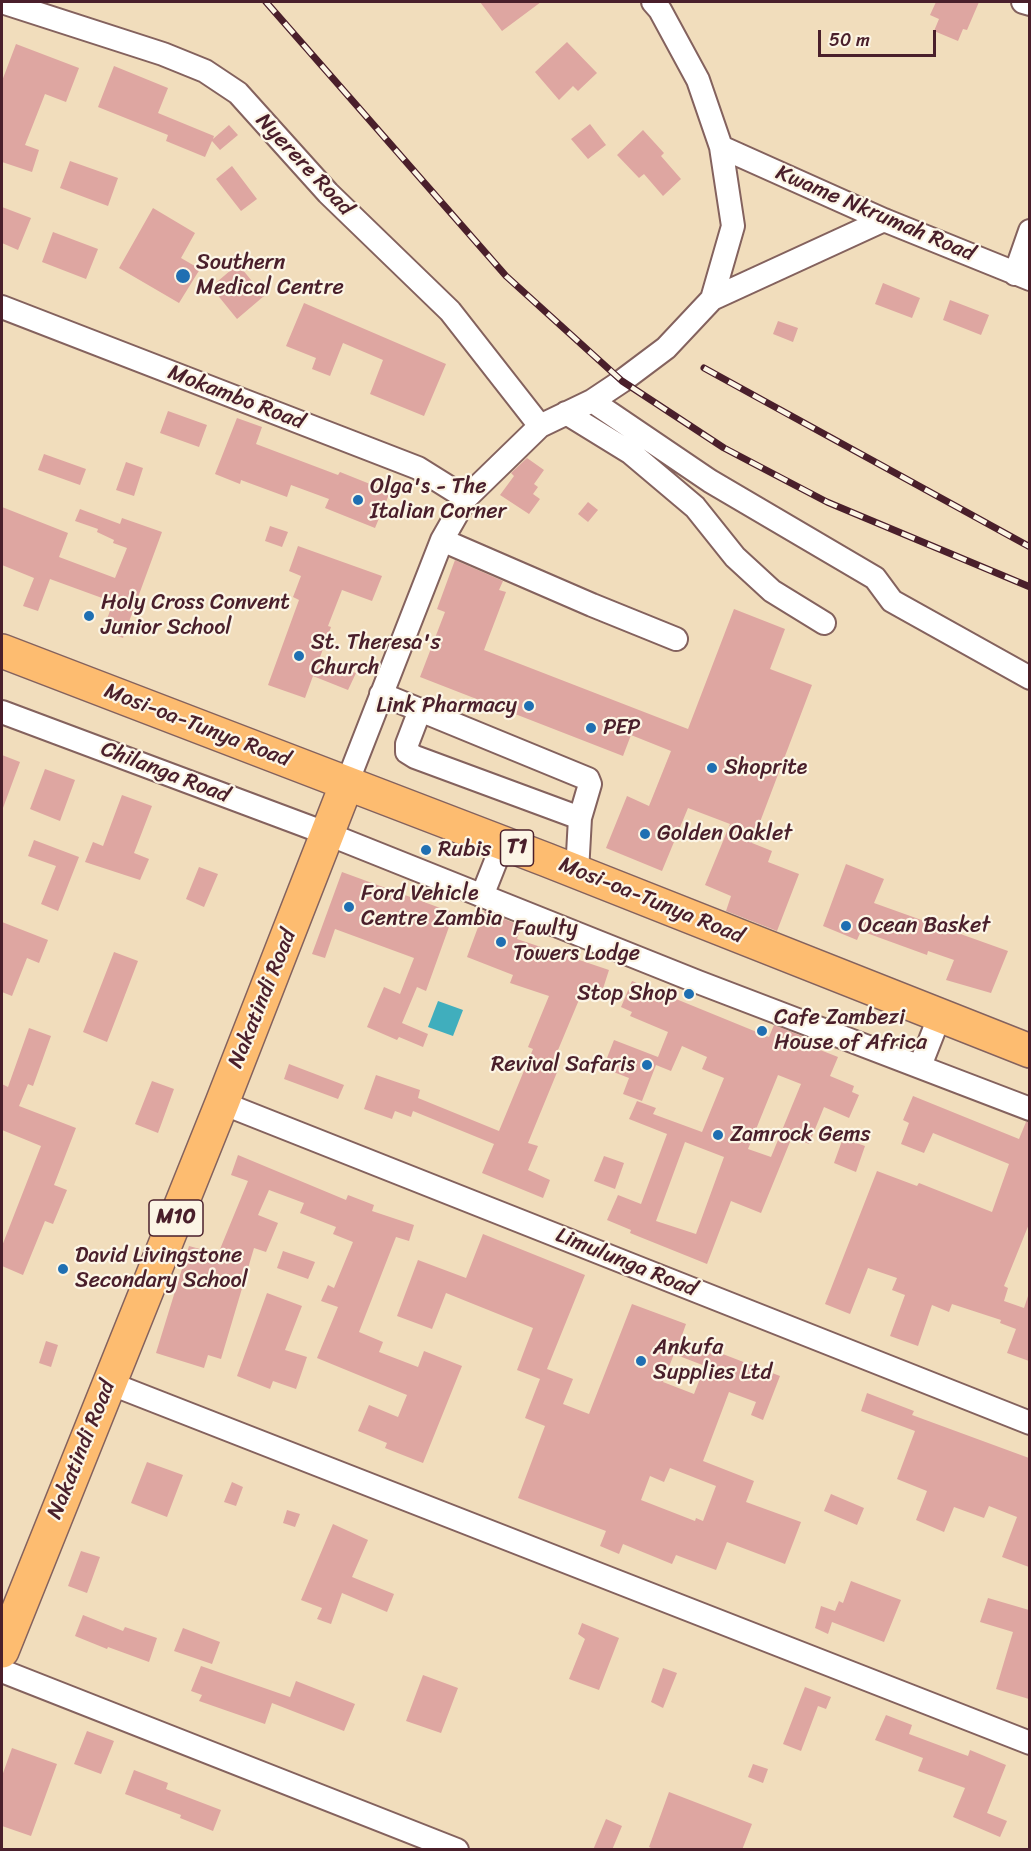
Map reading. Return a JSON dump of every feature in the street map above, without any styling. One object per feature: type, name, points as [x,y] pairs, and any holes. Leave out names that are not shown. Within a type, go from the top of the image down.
[{"type":"highway","name":"Mosi-oa-Tunya Road","points":[[2,651],[547,860],[1029,1051]]},
{"type":"highway","name":"Nakatindi Road","points":[[2,1651],[222,1103],[347,783]]},
{"type":"street","name":"Nyerere Road","points":[[2,2],[174,58],[205,71],[238,93],[328,194],[450,311],[540,426]]},
{"type":"street","points":[[653,2],[660,10],[698,80],[721,147],[733,226],[712,300]]},
{"type":"street","points":[[1023,2],[1029,4]]},
{"type":"street","name":"Kwame Nkrumah Road","points":[[721,147],[884,220],[1022,276]]},
{"type":"street","points":[[712,300],[884,220]]},
{"type":"street","points":[[1022,276],[1029,231]]},
{"type":"street","name":"Nakatindi Road","points":[[347,783],[441,540],[466,498],[540,426],[592,401],[666,348],[712,300]]},
{"type":"street","name":"Mokambo Road","points":[[2,307],[418,468],[466,498]]},
{"type":"street","points":[[592,401],[710,481],[875,578],[892,601],[1029,678]]},
{"type":"street","points":[[566,413],[631,453],[695,507],[735,557],[772,591],[824,623]]},
{"type":"street","points":[[441,540],[676,639]]},
{"type":"street","points":[[381,694],[588,778],[590,784],[580,818],[577,872]]},
{"type":"street","points":[[420,710],[407,744],[407,752],[415,757],[580,818]]},
{"type":"street","name":"Chilanga Road","points":[[2,712],[328,834],[698,982],[1029,1109]]},
{"type":"street","points":[[547,860],[580,818]]},
{"type":"street","points":[[482,896],[503,843]]},
{"type":"street","points":[[920,1066],[940,1016]]},
{"type":"street","name":"Limulunga Road","points":[[222,1103],[1029,1423]]},
{"type":"street","points":[[110,1383],[1029,1743]]},
{"type":"street","points":[[2,1671],[457,1850]]},
{"type":"water","points":[[438,1001],[463,1010],[453,1036],[428,1027]]},
{"type":"building","points":[[480,2],[541,2],[502,31]]},
{"type":"building","points":[[936,2],[979,2],[967,30],[963,29],[958,41],[934,31],[939,19],[930,15]]},
{"type":"building","points":[[567,42],[597,73],[578,91],[573,86],[559,100],[535,72]]},
{"type":"building","points":[[16,44],[79,68],[66,102],[45,94],[25,145],[39,150],[32,172],[2,162],[2,81]]},
{"type":"building","points":[[114,66],[168,88],[158,113],[214,136],[213,139],[229,125],[238,135],[220,150],[212,141],[205,157],[166,141],[168,135],[98,107]]},
{"type":"building","points":[[590,124],[606,145],[588,159],[571,139]]},
{"type":"building","points":[[643,130],[664,153],[661,156],[681,179],[663,196],[644,174],[639,178],[617,155]]},
{"type":"building","points":[[70,161],[118,178],[108,206],[60,188]]},
{"type":"building","points":[[232,166],[257,199],[241,211],[216,179]]},
{"type":"building","points":[[2,207],[31,218],[18,250],[2,243]]},
{"type":"building","points":[[153,208],[195,233],[181,258],[200,269],[179,303],[119,268]]},
{"type":"building","points":[[53,232],[98,249],[86,279],[42,262]]},
{"type":"building","points":[[238,264],[264,296],[237,319],[211,287]]},
{"type":"building","points":[[883,283],[920,298],[912,318],[875,304]]},
{"type":"building","points":[[950,300],[989,315],[981,335],[943,320]]},
{"type":"building","points":[[304,303],[446,364],[424,416],[370,394],[383,360],[343,343],[330,376],[312,369],[316,358],[286,346]]},
{"type":"building","points":[[778,321],[798,328],[793,342],[773,334]]},
{"type":"building","points":[[168,411],[207,425],[199,447],[160,433]]},
{"type":"building","points":[[237,418],[262,427],[256,444],[338,475],[340,472],[390,492],[375,528],[325,508],[329,499],[291,485],[287,497],[241,480],[240,484],[215,474]]},
{"type":"building","points":[[44,454],[86,469],[80,485],[38,470]]},
{"type":"building","points":[[527,458],[544,470],[534,484],[538,487],[533,494],[540,499],[529,514],[500,495],[514,476],[511,473]]},
{"type":"building","points":[[126,462],[143,468],[134,496],[116,490]]},
{"type":"building","points":[[588,502],[598,510],[588,522],[578,514]]},
{"type":"building","points":[[2,507],[68,533],[59,557],[115,578],[127,548],[113,543],[114,540],[97,532],[98,529],[75,521],[80,509],[120,524],[122,518],[162,532],[123,638],[103,631],[113,602],[50,579],[38,611],[23,606],[34,578],[2,565]]},
{"type":"building","points":[[270,526],[288,532],[282,547],[265,541]]},
{"type":"building","points":[[298,546],[382,576],[372,601],[342,590],[328,626],[331,627],[319,660],[356,673],[348,690],[313,676],[305,698],[268,685],[299,600],[293,597],[301,576],[289,571]]},
{"type":"building","points":[[455,560],[503,581],[499,590],[506,592],[484,650],[688,729],[734,609],[785,629],[770,669],[812,685],[752,843],[772,851],[768,862],[799,874],[777,931],[726,911],[731,896],[705,885],[730,824],[688,808],[662,871],[606,848],[627,796],[649,806],[671,751],[631,735],[623,756],[420,677],[445,612],[437,609]]},
{"type":"building","points":[[2,755],[20,762],[3,808],[2,807]]},
{"type":"building","points":[[45,769],[75,780],[60,821],[30,809]]},
{"type":"building","points":[[122,795],[152,806],[134,853],[149,859],[140,880],[85,862],[93,842],[103,846]]},
{"type":"building","points":[[34,840],[79,857],[58,911],[41,904],[56,866],[28,856]]},
{"type":"building","points":[[846,864],[884,879],[874,903],[1008,951],[991,993],[946,980],[954,960],[928,951],[927,955],[861,931],[857,940],[823,926]]},
{"type":"building","points":[[199,867],[218,874],[204,907],[186,899]]},
{"type":"building","points":[[342,872],[454,913],[426,991],[417,987],[402,1023],[428,1034],[423,1047],[399,1037],[397,1040],[367,1027],[384,987],[400,994],[414,958],[335,929],[325,958],[312,954]]},
{"type":"building","points":[[484,911],[522,926],[517,939],[609,970],[599,1001],[581,995],[553,1062],[560,1065],[528,1143],[538,1146],[528,1170],[550,1180],[543,1198],[482,1173],[494,1144],[413,1111],[411,1117],[395,1111],[392,1119],[364,1109],[376,1075],[420,1090],[418,1098],[499,1131],[533,1049],[528,1047],[549,996],[510,983],[513,975],[467,957]]},
{"type":"building","points":[[2,922],[48,940],[39,963],[27,958],[12,996],[2,992]]},
{"type":"building","points":[[114,952],[138,961],[107,1042],[83,1032]]},
{"type":"building","points":[[632,981],[769,1037],[774,1025],[802,1036],[800,1042],[838,1057],[830,1076],[854,1086],[852,1092],[859,1095],[849,1118],[824,1107],[809,1144],[792,1137],[761,1213],[731,1201],[707,1264],[630,1233],[631,1230],[607,1220],[618,1195],[641,1204],[667,1134],[629,1119],[637,1101],[656,1108],[653,1114],[702,1132],[724,1078],[702,1069],[707,1057],[682,1046],[671,1071],[656,1065],[642,1101],[623,1094],[629,1078],[603,1068],[614,1040],[658,1057],[668,1032],[630,1016],[632,1012],[621,1007]],"holes":[[[778,1075],[801,1084],[771,1157],[748,1149]],[[685,1142],[724,1157],[696,1234],[656,1221]]]},
{"type":"building","points":[[29,1028],[51,1036],[33,1086],[28,1084],[19,1106],[76,1128],[54,1185],[67,1190],[53,1224],[45,1221],[23,1275],[2,1266],[2,1246],[41,1146],[2,1130],[2,1084],[8,1087]]},
{"type":"building","points":[[289,1064],[344,1085],[338,1099],[284,1079]]},
{"type":"building","points":[[152,1081],[174,1089],[158,1133],[135,1124]]},
{"type":"building","points":[[913,1096],[1019,1139],[1026,1122],[1029,1122],[1029,1224],[1004,1286],[1008,1288],[1004,1301],[1024,1308],[1029,1296],[1029,1361],[1007,1353],[1016,1329],[1000,1323],[1001,1320],[952,1304],[949,1312],[932,1305],[918,1346],[890,1336],[905,1295],[892,1290],[897,1278],[868,1268],[850,1314],[825,1304],[877,1171],[917,1186],[919,1183],[992,1212],[1009,1164],[933,1133],[924,1153],[901,1144],[909,1123],[903,1120]]},
{"type":"building","points":[[843,1138],[865,1146],[856,1172],[834,1163]]},
{"type":"building","points":[[238,1155],[346,1200],[348,1195],[374,1205],[372,1211],[414,1225],[409,1241],[396,1237],[359,1332],[383,1342],[379,1352],[418,1367],[424,1351],[462,1366],[423,1463],[385,1448],[387,1443],[358,1431],[369,1405],[398,1417],[407,1395],[317,1358],[338,1307],[321,1301],[328,1285],[334,1288],[353,1242],[333,1234],[336,1227],[300,1213],[304,1203],[269,1190],[258,1215],[278,1223],[266,1252],[254,1248],[221,1359],[208,1355],[204,1368],[156,1353],[189,1246],[218,1254],[248,1181],[231,1175]]},
{"type":"building","points":[[604,1156],[624,1163],[615,1189],[594,1181]]},
{"type":"building","points":[[483,1234],[585,1275],[547,1369],[573,1379],[563,1404],[589,1414],[632,1304],[686,1324],[681,1338],[780,1376],[763,1420],[751,1415],[756,1402],[729,1392],[703,1461],[754,1481],[746,1502],[801,1522],[785,1564],[727,1542],[716,1570],[676,1555],[672,1564],[623,1544],[619,1554],[600,1546],[606,1531],[518,1498],[545,1426],[525,1418],[540,1379],[517,1370],[533,1328],[446,1293],[432,1329],[397,1316],[418,1260],[466,1278]],"holes":[[[674,1354],[705,1366],[694,1394],[663,1382]],[[670,1468],[716,1486],[703,1521],[696,1518],[695,1521],[641,1500],[650,1476],[664,1482]]]},
{"type":"building","points":[[283,1251],[315,1262],[308,1279],[277,1268]]},
{"type":"building","points":[[267,1293],[302,1306],[285,1350],[307,1357],[296,1389],[273,1381],[270,1389],[237,1376]]},
{"type":"building","points":[[46,1341],[58,1345],[51,1367],[39,1363]]},
{"type":"building","points":[[867,1393],[914,1411],[912,1415],[1029,1458],[1029,1567],[1002,1557],[1017,1517],[989,1506],[984,1518],[954,1507],[944,1532],[916,1520],[927,1491],[897,1479],[915,1431],[861,1411]]},
{"type":"building","points":[[147,1462],[183,1475],[167,1517],[131,1503]]},
{"type":"building","points":[[232,1482],[243,1487],[236,1506],[224,1502]]},
{"type":"building","points":[[831,1494],[864,1508],[857,1525],[824,1511]]},
{"type":"building","points":[[287,1510],[300,1514],[295,1527],[283,1523]]},
{"type":"building","points":[[333,1524],[368,1540],[352,1577],[394,1594],[387,1612],[342,1593],[331,1624],[317,1619],[322,1608],[301,1600]]},
{"type":"building","points":[[81,1551],[100,1557],[87,1593],[68,1586]]},
{"type":"building","points":[[851,1581],[901,1600],[884,1642],[832,1622],[828,1634],[815,1628],[821,1606],[835,1611],[839,1601],[843,1603]]},
{"type":"building","points":[[988,1598],[1029,1610],[1029,1699],[996,1689],[1013,1632],[980,1622]]},
{"type":"building","points":[[83,1615],[123,1631],[125,1627],[157,1638],[149,1662],[75,1636]]},
{"type":"building","points":[[582,1623],[619,1638],[599,1690],[569,1679],[585,1639],[578,1634]]},
{"type":"building","points":[[183,1628],[220,1642],[212,1664],[174,1651]]},
{"type":"building","points":[[201,1666],[290,1697],[296,1681],[355,1704],[344,1731],[272,1703],[265,1724],[199,1701],[202,1695],[191,1691]]},
{"type":"building","points":[[663,1668],[677,1673],[663,1708],[651,1702]]},
{"type":"building","points":[[423,1675],[458,1688],[441,1733],[406,1721]]},
{"type":"building","points":[[805,1687],[831,1697],[826,1709],[818,1706],[801,1751],[783,1744]]},
{"type":"building","points":[[886,1715],[912,1725],[909,1734],[968,1756],[970,1750],[1006,1765],[987,1813],[1007,1821],[1000,1837],[953,1817],[965,1788],[918,1771],[923,1758],[875,1740]]},
{"type":"building","points":[[87,1731],[114,1741],[101,1774],[74,1764]]},
{"type":"building","points":[[12,1748],[57,1764],[31,1836],[2,1826],[2,1776]]},
{"type":"building","points":[[753,1764],[768,1769],[763,1783],[748,1777]]},
{"type":"building","points":[[134,1770],[168,1783],[166,1789],[221,1810],[213,1831],[180,1818],[181,1815],[125,1794]]},
{"type":"building","points":[[669,1792],[752,1824],[742,1850],[655,1850],[649,1847]]},
{"type":"building","points":[[606,1819],[622,1826],[612,1850],[593,1850]]},
{"type":"railway","points":[[266,2],[506,276],[622,381],[724,448],[827,502],[1030,587]]},
{"type":"railway","points":[[704,368],[1030,547]]},
{"type":"place","name":"Southern Medical Centre","points":[[183,276]]},
{"type":"place","name":"Olga's - The Italian Corner","points":[[358,500]]},
{"type":"place","name":"Holy Cross Convent Junior School","points":[[89,616]]},
{"type":"place","name":"St. Theresa's Church","points":[[299,656]]},
{"type":"place","name":"Link Pharmacy","points":[[529,706]]},
{"type":"place","name":"PEP","points":[[591,728]]},
{"type":"place","name":"Shoprite","points":[[712,768]]},
{"type":"place","name":"Golden Oaklet","points":[[645,834]]},
{"type":"place","name":"Rubis","points":[[426,850]]},
{"type":"place","name":"Ford Vehicle Centre Zambia","points":[[349,907]]},
{"type":"place","name":"Ocean Basket","points":[[846,926]]},
{"type":"place","name":"Fawlty Towers Lodge","points":[[501,942]]},
{"type":"place","name":"Stop Shop","points":[[689,994]]},
{"type":"place","name":"Cafe Zambezi House of Africa","points":[[762,1031]]},
{"type":"place","name":"Revival Safaris","points":[[647,1065]]},
{"type":"place","name":"Zamrock Gems","points":[[718,1135]]},
{"type":"place","name":"David Livingstone Secondary School","points":[[63,1269]]},
{"type":"place","name":"Ankufa Supplies Ltd","points":[[641,1361]]}]
